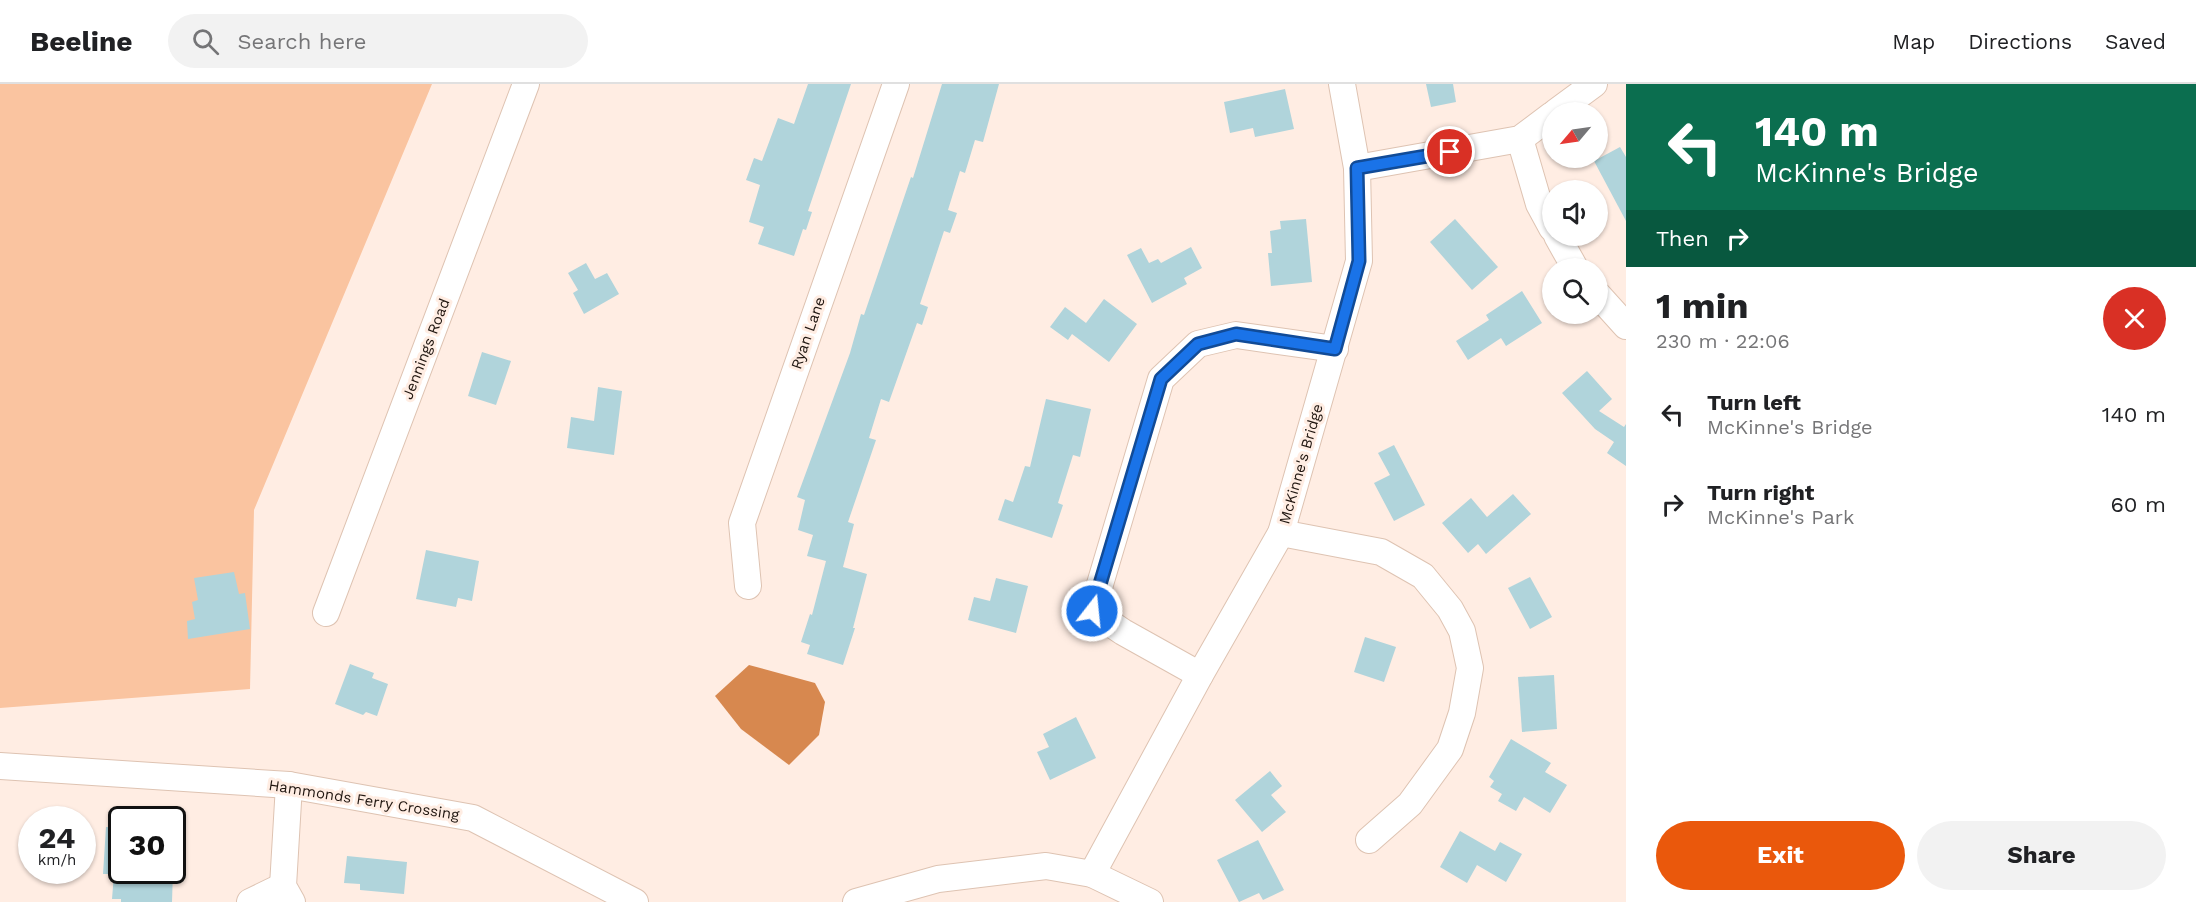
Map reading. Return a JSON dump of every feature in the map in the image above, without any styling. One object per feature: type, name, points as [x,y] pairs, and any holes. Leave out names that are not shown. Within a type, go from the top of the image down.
[{"type":"street","name":"Jennings Road","points":[[326,613],[526,84]]},
{"type":"street","name":"Ryan Lane","points":[[748,586],[742,523],[896,84]]},
{"type":"street","name":"McKinne's Bridge","points":[[1092,874],[1281,532],[1359,261],[1357,168],[1342,84]]},
{"type":"street","points":[[1570,102],[1594,84]]},
{"type":"street","points":[[1357,168],[1520,140],[1542,123]]},
{"type":"street","points":[[1520,140],[1542,210]]},
{"type":"street","points":[[1608,306],[1626,326]]},
{"type":"street","points":[[1200,675],[1123,632],[1092,611],[1161,379],[1198,344],[1236,334],[1335,349]]},
{"type":"street","points":[[1281,532],[1380,552],[1423,576],[1450,609],[1462,631],[1470,668],[1462,713],[1450,749],[1410,804],[1369,840]]},
{"type":"street","name":"Hammonds Ferry Crossing","points":[[0,766],[289,785],[472,818],[635,902]]},
{"type":"street","points":[[250,902],[287,894],[289,785]]},
{"type":"street","points":[[856,902],[938,879],[1046,866],[1092,874],[1150,902]]},
{"type":"shaded area","points":[[0,84],[432,84],[254,510],[250,689],[0,708]]},
{"type":"shaded area","points":[[749,665],[815,683],[825,702],[819,735],[789,765],[741,729],[715,696]]},
{"type":"building","points":[[808,84],[851,84],[808,211],[812,212],[806,230],[803,229],[794,256],[758,244],[764,227],[749,222],[760,185],[746,180],[754,158],[762,161],[778,118],[794,124]]},
{"type":"building","points":[[942,84],[999,84],[983,142],[975,140],[965,173],[960,171],[948,210],[957,213],[950,233],[944,231],[920,304],[928,307],[922,325],[917,323],[889,402],[881,399],[869,438],[876,440],[848,522],[854,524],[843,567],[867,574],[853,628],[855,628],[843,665],[807,654],[810,645],[801,642],[810,614],[812,615],[826,561],[807,556],[813,535],[798,530],[805,500],[797,497],[850,353],[861,314],[864,315],[911,177],[913,178]]},
{"type":"building","points":[[1426,84],[1453,84],[1456,102],[1431,107]]},
{"type":"building","points":[[1285,89],[1294,129],[1255,137],[1253,128],[1230,133],[1224,102]]},
{"type":"building","points":[[1620,147],[1626,157],[1626,221],[1608,187],[1608,180],[1604,180],[1598,168],[1608,168],[1608,153]]},
{"type":"building","points":[[1306,219],[1312,282],[1271,286],[1268,253],[1272,253],[1270,231],[1281,229],[1280,221]]},
{"type":"building","points":[[1455,219],[1498,267],[1472,290],[1430,242]]},
{"type":"building","points":[[1191,247],[1202,268],[1184,278],[1187,284],[1152,303],[1127,255],[1141,248],[1149,263],[1158,259],[1161,263]]},
{"type":"building","points":[[586,263],[595,279],[607,273],[619,294],[584,314],[573,293],[578,290],[568,273]]},
{"type":"building","points":[[1522,291],[1542,323],[1506,346],[1501,338],[1468,360],[1456,341],[1489,320],[1486,315]]},
{"type":"building","points":[[1104,299],[1137,324],[1109,362],[1072,334],[1068,340],[1050,327],[1065,307],[1086,323]]},
{"type":"building","points":[[482,352],[511,361],[496,405],[468,396]]},
{"type":"building","points":[[1587,371],[1612,399],[1599,411],[1624,427],[1626,424],[1626,466],[1607,453],[1614,442],[1595,429],[1562,393]]},
{"type":"building","points":[[598,387],[622,391],[614,455],[567,448],[571,417],[594,421]]},
{"type":"building","points":[[1046,399],[1091,409],[1080,457],[1073,455],[1058,503],[1063,505],[1052,538],[998,520],[1005,499],[1013,502],[1025,466],[1030,467]]},
{"type":"building","points":[[1394,445],[1425,505],[1394,521],[1374,483],[1390,475],[1378,453]]},
{"type":"building","points":[[1513,494],[1531,514],[1486,554],[1478,544],[1468,553],[1442,523],[1471,498],[1487,517]]},
{"type":"building","points":[[426,550],[479,561],[472,601],[458,598],[456,607],[416,599]]},
{"type":"building","points":[[234,572],[239,594],[245,593],[250,629],[188,639],[187,621],[195,619],[192,602],[198,600],[194,578]]},
{"type":"building","points":[[1530,577],[1552,617],[1530,629],[1508,588]]},
{"type":"building","points":[[996,578],[1028,586],[1016,633],[968,620],[974,597],[990,601]]},
{"type":"building","points":[[1365,637],[1396,647],[1384,682],[1354,672]]},
{"type":"building","points":[[350,664],[374,673],[372,678],[388,684],[377,716],[366,712],[363,715],[335,704]]},
{"type":"building","points":[[1554,675],[1557,729],[1522,732],[1518,677]]},
{"type":"building","points":[[1076,717],[1096,758],[1050,780],[1037,752],[1049,747],[1043,734]]},
{"type":"building","points":[[1511,739],[1551,763],[1545,772],[1567,785],[1550,813],[1524,797],[1516,811],[1498,801],[1502,794],[1490,787],[1494,781],[1489,777]]},
{"type":"building","points":[[1270,771],[1282,786],[1271,795],[1286,812],[1262,832],[1235,800]]},
{"type":"building","points":[[106,827],[108,827],[108,874],[103,874]]},
{"type":"building","points":[[1460,831],[1495,851],[1500,842],[1522,854],[1506,882],[1477,865],[1467,883],[1440,867]]},
{"type":"building","points":[[1258,840],[1284,890],[1263,900],[1259,893],[1239,902],[1217,860]]},
{"type":"building","points":[[347,856],[407,862],[404,894],[360,890],[360,884],[344,883]]},
{"type":"building","points":[[113,884],[173,884],[172,902],[121,902],[121,899],[112,899]]},
{"type":"route","points":[[1092,611],[1161,379],[1198,344],[1236,334],[1335,349],[1359,261],[1357,168],[1450,152]]}]
